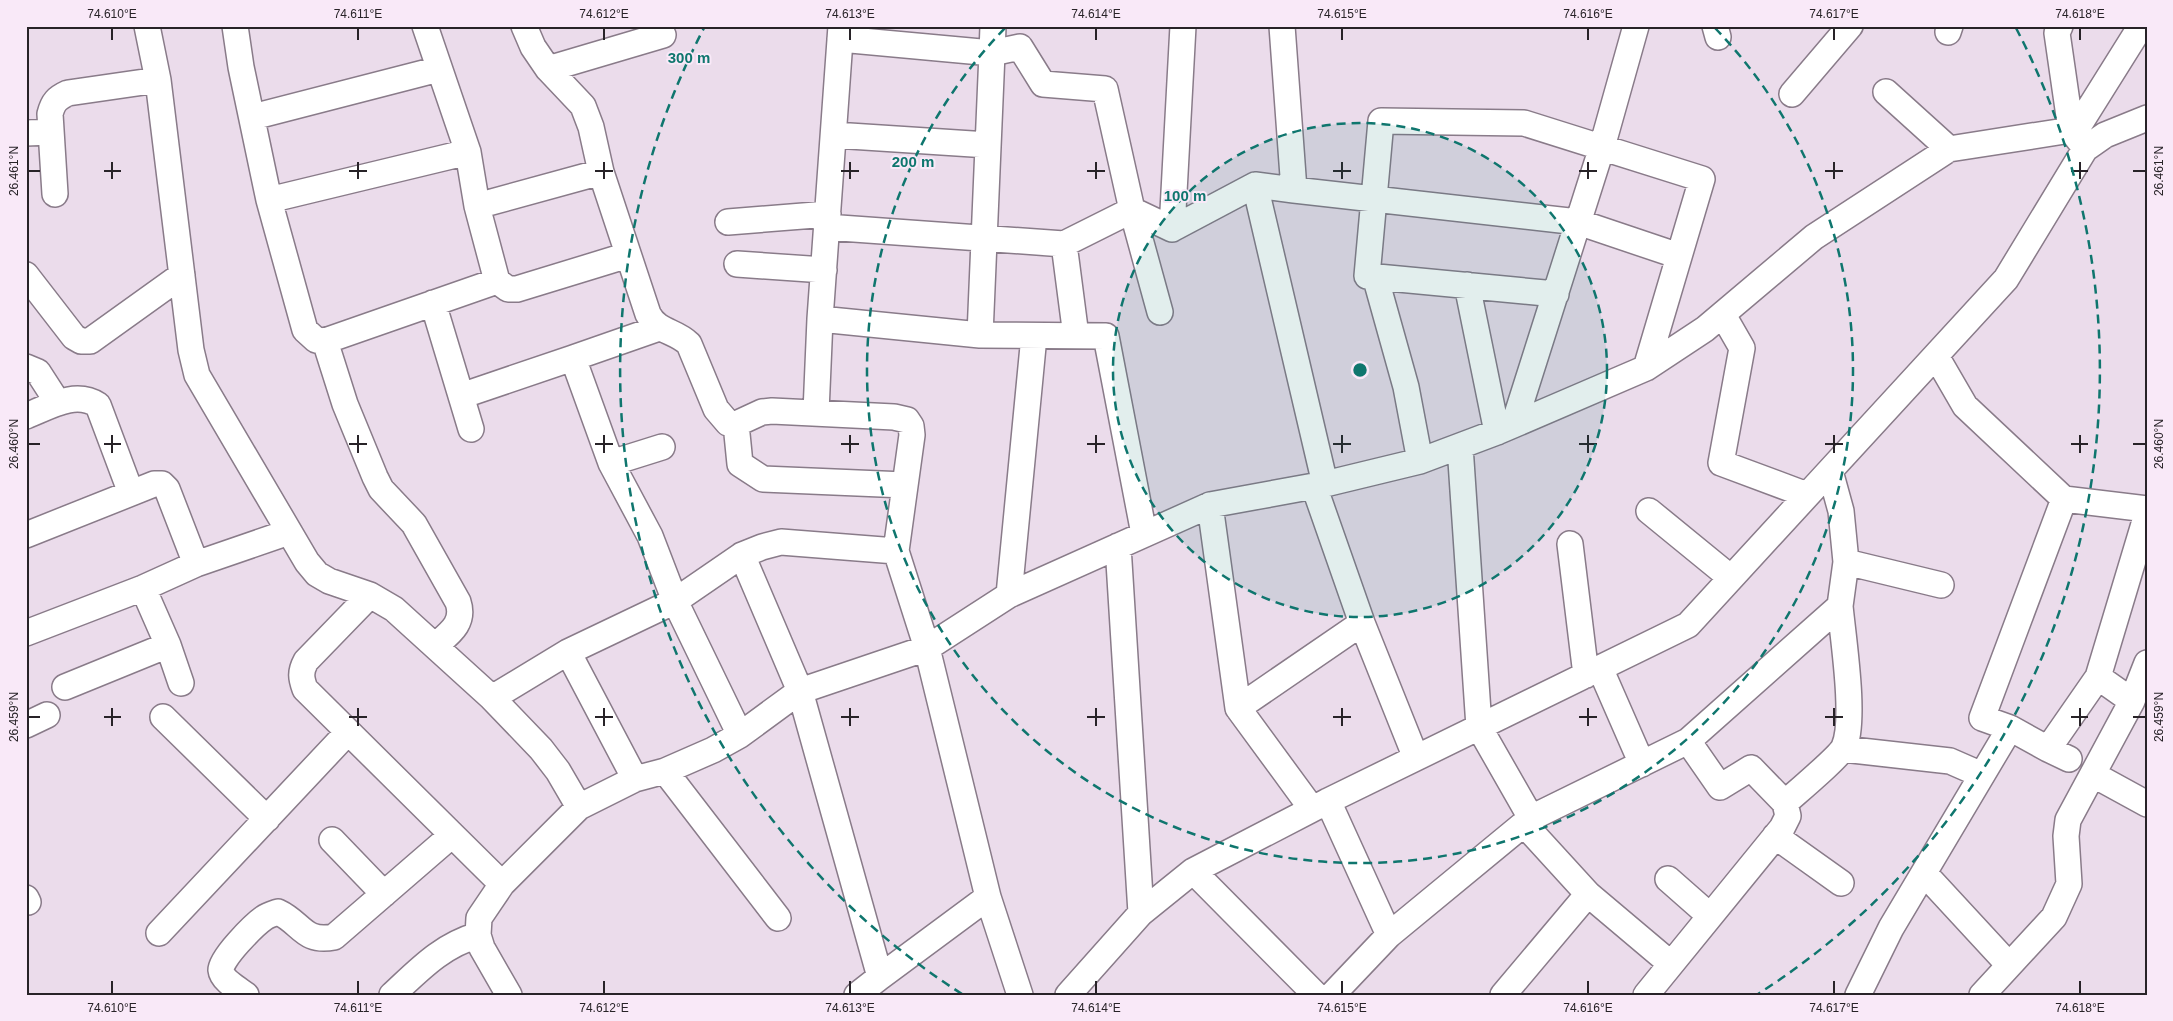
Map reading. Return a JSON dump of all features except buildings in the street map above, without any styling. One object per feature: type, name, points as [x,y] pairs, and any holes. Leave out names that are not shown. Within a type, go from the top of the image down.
[{"type":"street","points":[[147,26],[158,80],[191,350],[197,375],[307,562],[317,574],[329,581],[370,595],[394,609],[492,698],[541,749],[558,771],[579,807]]},
{"type":"street","points":[[235,26],[241,67],[269,200],[305,330],[310,336],[316,340],[325,341],[497,281]]},
{"type":"street","points":[[425,26],[468,152],[477,206],[497,281],[508,289],[517,290],[628,254]]},
{"type":"street","points":[[524,26],[533,47],[548,69],[583,106],[591,127],[601,172],[648,314],[659,328],[681,336],[689,344],[716,409],[728,423],[736,424],[767,412],[816,412],[894,416],[907,420],[911,426],[912,435],[896,551],[927,648],[988,897],[1019,994]]},
{"type":"street","points":[[980,335],[993,26]]},
{"type":"street","points":[[1172,229],[1183,26]]},
{"type":"street","points":[[1282,26],[1294,190]]},
{"type":"street","points":[[1506,428],[1556,294],[1602,147],[1636,26]]},
{"type":"street","points":[[1792,94],[1850,26]]},
{"type":"street","points":[[2060,26],[2057,34],[2077,137]]},
{"type":"street","points":[[1068,995],[1141,913],[1193,871],[1320,805],[1688,625],[2006,279],[2077,137],[2141,26]]},
{"type":"street","points":[[816,412],[820,319],[840,33],[992,53],[1020,47],[1043,84],[1105,89],[1132,210],[1160,312]]},
{"type":"street","points":[[548,69],[663,35]]},
{"type":"street","points":[[253,117],[439,69]]},
{"type":"street","points":[[55,194],[50,114],[52,104],[57,98],[68,93],[158,80]]},
{"type":"street","points":[[1886,92],[1949,149]]},
{"type":"street","points":[[508,995],[482,948],[478,935],[479,918],[502,884],[579,807],[635,779],[665,771],[713,750],[740,735],[800,691],[927,648],[1009,595],[1210,504],[1320,485],[1420,461],[1506,428],[1646,368],[1723,315],[1814,237],[1949,149],[2105,135],[2147,118]]},
{"type":"street","points":[[1556,294],[1367,276],[1381,121],[1524,123],[1702,179],[1646,368]]},
{"type":"street","points":[[26,133],[51,132]]},
{"type":"street","points":[[834,135],[988,145]]},
{"type":"street","points":[[269,200],[468,152]]},
{"type":"street","points":[[477,206],[601,172]]},
{"type":"street","points":[[1172,229],[1255,185],[1578,222],[1679,256]]},
{"type":"street","points":[[1255,185],[1320,485],[1362,622],[1416,758]]},
{"type":"street","points":[[1132,210],[1172,229]]},
{"type":"street","points":[[728,222],[827,220],[984,239],[1064,244],[1132,210]]},
{"type":"street","points":[[1064,244],[1076,336]]},
{"type":"street","points":[[738,264],[824,270]]},
{"type":"street","points":[[26,274],[74,337],[81,341],[90,341],[182,275]]},
{"type":"street","points":[[1375,276],[1406,387],[1420,461]]},
{"type":"street","points":[[1467,285],[1506,428]]},
{"type":"street","points":[[433,303],[471,429]]},
{"type":"street","points":[[1723,315],[1742,348],[1721,463],[1808,495]]},
{"type":"street","points":[[820,319],[980,335],[1106,336],[1144,534]]},
{"type":"street","points":[[461,396],[659,328]]},
{"type":"street","points":[[1009,595],[1034,336]]},
{"type":"street","points":[[325,341],[345,404],[381,489],[414,524],[458,602],[461,612],[456,629],[435,646]]},
{"type":"street","points":[[1936,356],[1965,406],[2064,498],[2147,509]]},
{"type":"street","points":[[573,358],[611,463],[650,536],[675,601],[740,735]]},
{"type":"street","points":[[26,367],[38,372],[58,403]]},
{"type":"street","points":[[26,416],[70,398],[83,398],[98,404],[131,493]]},
{"type":"street","points":[[736,424],[740,464],[762,479],[905,485]]},
{"type":"street","points":[[1460,446],[1479,727],[1527,821],[1588,894],[1671,964]]},
{"type":"street","points":[[611,463],[662,447]]},
{"type":"street","points":[[1785,803],[1843,748],[1848,727],[1849,707],[1840,606],[1846,562],[1841,510],[1830,471]]},
{"type":"street","points":[[26,536],[154,484],[162,484],[167,489],[196,564]]},
{"type":"street","points":[[2064,498],[1982,718],[2010,728],[2059,754],[2098,677],[2147,514]]},
{"type":"street","points":[[1210,504],[1238,708],[1320,805],[1389,935]]},
{"type":"street","points":[[1649,511],[1731,578]]},
{"type":"street","points":[[26,633],[142,588],[196,564],[289,532]]},
{"type":"street","points":[[492,698],[568,652],[675,601],[742,555],[762,547],[782,542],[896,551]]},
{"type":"street","points":[[1570,544],[1593,671],[1642,764]]},
{"type":"street","points":[[1118,546],[1141,913]]},
{"type":"street","points":[[742,555],[800,691],[880,978]]},
{"type":"street","points":[[1846,562],[1941,585]]},
{"type":"street","points":[[142,588],[168,645],[181,683]]},
{"type":"street","points":[[370,595],[306,661],[302,669],[301,678],[305,690],[502,884]]},
{"type":"street","points":[[1332,995],[1389,935],[1527,821],[1688,741],[1840,606]]},
{"type":"street","points":[[1238,708],[1362,622]]},
{"type":"street","points":[[65,687],[168,645]]},
{"type":"street","points":[[568,652],[635,779]]},
{"type":"street","points":[[1982,995],[2054,917],[2064,898],[2069,884],[2066,836],[2068,820],[2094,775],[2132,701],[2147,663]]},
{"type":"street","points":[[2098,677],[2132,701]]},
{"type":"street","points":[[163,716],[267,819]]},
{"type":"street","points":[[1858,995],[1891,928],[2010,728]]},
{"type":"street","points":[[159,934],[348,732]]},
{"type":"street","points":[[1646,995],[1775,836],[1788,816],[1785,803],[1751,768],[1720,787],[1688,741]]},
{"type":"street","points":[[1843,748],[1950,761],[1982,775]]},
{"type":"street","points":[[665,771],[778,918]]},
{"type":"street","points":[[2094,775],[2147,804]]},
{"type":"street","points":[[246,995],[224,976],[221,970],[222,964],[227,956],[262,919],[278,912],[308,935],[322,939],[334,937],[452,835]]},
{"type":"street","points":[[1775,836],[1841,883]]},
{"type":"street","points":[[332,840],[384,894]]},
{"type":"street","points":[[1193,871],[1316,995]]},
{"type":"street","points":[[1924,873],[2009,965]]},
{"type":"street","points":[[1668,879],[1710,916]]},
{"type":"street","points":[[1502,995],[1588,894]]},
{"type":"street","points":[[857,995],[988,897]]},
{"type":"street","points":[[392,995],[432,957],[462,940],[478,935]]}]
